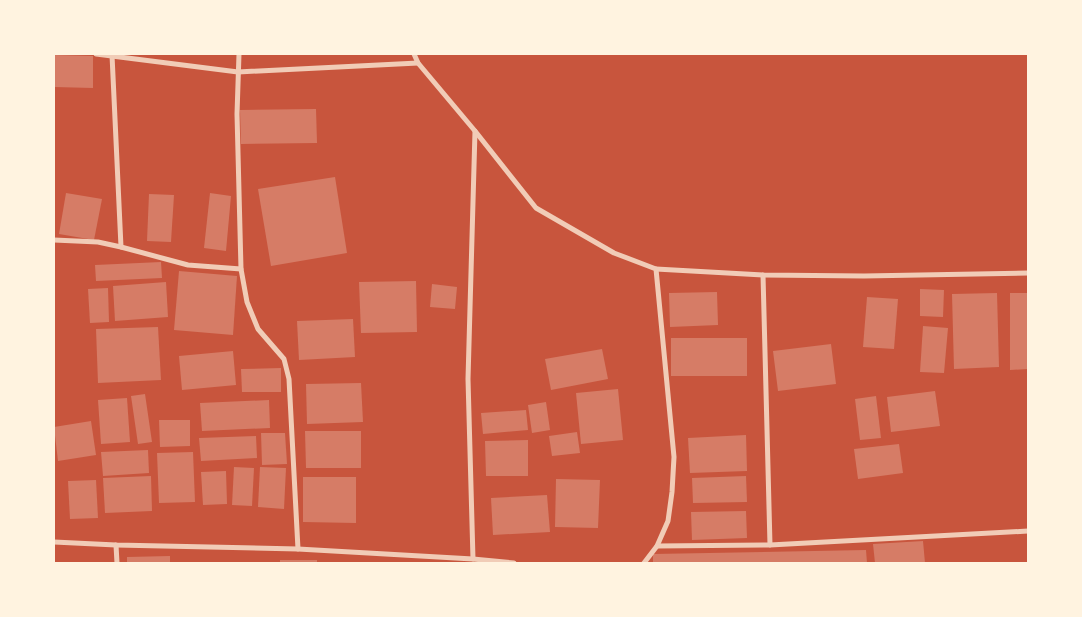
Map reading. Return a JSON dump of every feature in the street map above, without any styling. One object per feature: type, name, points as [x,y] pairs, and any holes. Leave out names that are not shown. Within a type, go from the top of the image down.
[{"type":"street","points":[[96,54],[238,72],[418,63]]},
{"type":"street","points":[[240,54],[237,114],[241,269],[247,302],[258,329],[284,359],[289,379],[298,549]]},
{"type":"street","points":[[414,54],[418,63],[536,208],[614,253],[656,269],[763,275],[864,276],[1028,273]]},
{"type":"street","points":[[112,55],[121,247]]},
{"type":"street","points":[[473,558],[468,380],[475,131]]},
{"type":"street","points":[[54,240],[98,242],[188,265],[241,269]]},
{"type":"street","points":[[644,563],[657,546],[668,521],[674,457],[656,269]]},
{"type":"street","points":[[763,275],[770,545]]},
{"type":"street","points":[[657,546],[770,545],[1028,531]]},
{"type":"street","points":[[54,542],[298,549],[473,558],[514,563]]},
{"type":"street","points":[[116,545],[117,563]]},
{"type":"building","points":[[54,55],[93,56],[93,88],[54,87]]},
{"type":"building","points":[[316,109],[317,143],[241,144],[240,110]]},
{"type":"building","points":[[335,177],[347,253],[271,266],[258,189]]},
{"type":"building","points":[[66,193],[102,199],[94,240],[59,234]]},
{"type":"building","points":[[210,193],[231,196],[226,251],[204,248]]},
{"type":"building","points":[[149,194],[174,195],[171,242],[147,241]]},
{"type":"building","points":[[161,262],[162,278],[96,281],[95,265]]},
{"type":"building","points":[[179,271],[237,276],[233,335],[174,330]]},
{"type":"building","points":[[416,281],[417,332],[361,333],[359,282]]},
{"type":"building","points":[[166,282],[168,317],[115,321],[113,286]]},
{"type":"building","points":[[432,284],[457,287],[455,309],[430,307]]},
{"type":"building","points":[[108,288],[109,322],[90,323],[88,289]]},
{"type":"building","points":[[920,289],[944,290],[943,317],[920,316]]},
{"type":"building","points":[[717,292],[718,325],[670,327],[669,293]]},
{"type":"building","points":[[997,293],[999,367],[954,369],[952,294]]},
{"type":"building","points":[[1010,293],[1028,293],[1028,369],[1010,370]]},
{"type":"building","points":[[867,297],[898,299],[894,349],[863,347]]},
{"type":"building","points":[[353,319],[355,357],[299,360],[297,321]]},
{"type":"building","points":[[923,326],[948,328],[944,373],[920,372]]},
{"type":"building","points":[[158,327],[161,380],[98,383],[96,329]]},
{"type":"building","points":[[671,338],[747,338],[747,376],[671,376]]},
{"type":"building","points":[[831,344],[836,384],[778,391],[773,351]]},
{"type":"building","points":[[602,349],[608,379],[551,390],[545,359]]},
{"type":"building","points":[[233,351],[236,385],[182,390],[179,356]]},
{"type":"building","points":[[281,368],[281,392],[242,392],[241,369]]},
{"type":"building","points":[[361,383],[363,422],[307,424],[306,384]]},
{"type":"building","points":[[618,389],[623,440],[581,444],[576,393]]},
{"type":"building","points":[[935,391],[940,426],[891,432],[887,397]]},
{"type":"building","points":[[145,394],[152,442],[138,444],[131,396]]},
{"type":"building","points":[[876,396],[881,438],[860,440],[855,399]]},
{"type":"building","points":[[127,398],[130,442],[101,444],[98,400]]},
{"type":"building","points":[[269,400],[270,428],[202,431],[200,403]]},
{"type":"building","points":[[546,402],[550,430],[532,433],[528,405]]},
{"type":"building","points":[[526,410],[528,430],[483,434],[481,413]]},
{"type":"building","points":[[159,420],[190,420],[190,446],[160,447]]},
{"type":"building","points":[[91,421],[96,455],[58,461],[54,427]]},
{"type":"building","points":[[305,431],[361,431],[361,468],[306,468]]},
{"type":"building","points":[[577,432],[580,453],[552,456],[549,436]]},
{"type":"building","points":[[261,433],[285,433],[287,464],[262,465]]},
{"type":"building","points":[[746,435],[747,471],[690,473],[688,438]]},
{"type":"building","points":[[256,436],[257,458],[201,461],[199,438]]},
{"type":"building","points":[[528,440],[528,476],[486,476],[485,441]]},
{"type":"building","points":[[899,444],[903,473],[858,479],[854,449]]},
{"type":"building","points":[[148,450],[149,473],[103,476],[101,452]]},
{"type":"building","points":[[193,452],[195,502],[159,503],[157,453]]},
{"type":"building","points":[[234,467],[254,468],[252,506],[232,505]]},
{"type":"building","points":[[260,467],[286,468],[284,509],[258,507]]},
{"type":"building","points":[[226,471],[227,504],[203,505],[201,472]]},
{"type":"building","points":[[151,476],[152,511],[105,513],[103,478]]},
{"type":"building","points":[[746,476],[747,502],[693,503],[692,478]]},
{"type":"building","points":[[303,477],[356,477],[356,523],[303,522]]},
{"type":"building","points":[[556,479],[600,480],[598,528],[555,527]]},
{"type":"building","points":[[96,480],[98,518],[70,519],[68,481]]},
{"type":"building","points":[[547,495],[550,532],[493,535],[491,498]]},
{"type":"building","points":[[746,511],[747,538],[692,540],[691,512]]},
{"type":"building","points":[[923,541],[925,563],[875,563],[873,544]]},
{"type":"building","points":[[866,550],[867,563],[653,563],[653,554]]},
{"type":"building","points":[[170,556],[170,563],[127,563],[127,557]]},
{"type":"building","points":[[280,560],[317,560],[317,563],[280,563]]}]
